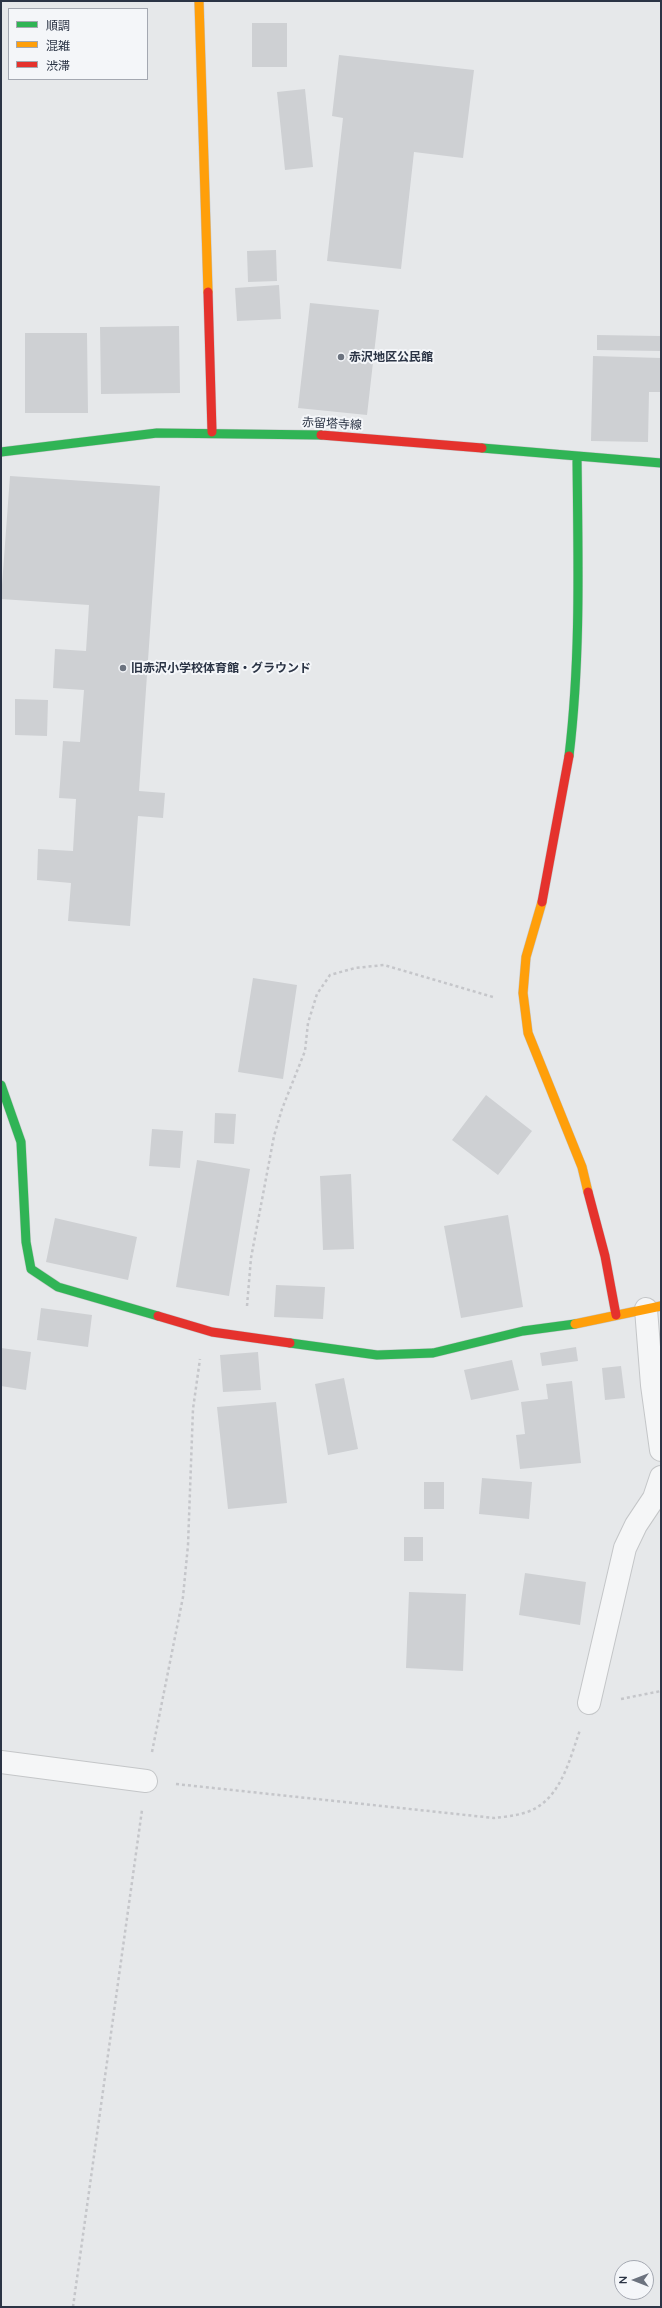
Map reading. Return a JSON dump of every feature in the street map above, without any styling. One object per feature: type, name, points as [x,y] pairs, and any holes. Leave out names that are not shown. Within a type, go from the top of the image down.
[{"type":"street","points":[[199,1],[212,432]]},
{"type":"street","name":"赤留塔寺線","points":[[1,452],[157,433],[212,432],[334,435],[661,463]]},
{"type":"street","points":[[577,457],[578,616],[576,699],[566,777],[542,904],[526,957],[524,1001],[528,1033],[582,1167],[605,1256],[616,1315]]},
{"type":"street","points":[[1,1085],[21,1142],[26,1242],[31,1269],[58,1286],[212,1332],[377,1355],[433,1353],[523,1331],[572,1325],[653,1308],[652,1385],[661,1450]]},
{"type":"street","points":[[590,1702],[625,1548],[636,1524],[654,1498],[661,1477]]},
{"type":"street","points":[[1,1762],[146,1781]]},
{"type":"path","points":[[245,1337],[251,1258],[274,1136],[282,1110],[305,1051],[308,1023],[317,994],[330,976],[355,968],[384,965],[476,993],[524,1001]]},
{"type":"path","points":[[73,2307],[146,1781],[183,1597],[188,1545],[193,1409],[197,1364],[212,1332]]},
{"type":"path","points":[[146,1781],[494,1818],[525,1813],[552,1797],[564,1775],[590,1702],[661,1691]]},
{"type":"building","points":[[252,23],[287,23],[287,67],[252,67]]},
{"type":"building","points":[[339,55],[474,70],[463,158],[414,152],[401,269],[327,261],[343,118],[332,116]]},
{"type":"building","points":[[305,89],[313,167],[285,170],[277,92]]},
{"type":"building","points":[[276,250],[277,281],[248,282],[247,251]]},
{"type":"building","points":[[279,285],[281,319],[237,321],[235,288]]},
{"type":"building","points":[[310,303],[379,310],[367,415],[298,408]]},
{"type":"building","points":[[179,326],[180,393],[101,394],[100,327]]},
{"type":"building","points":[[25,333],[87,333],[88,413],[25,413]]},
{"type":"building","points":[[597,335],[661,336],[661,351],[597,350]]},
{"type":"building","points":[[593,356],[661,358],[661,392],[649,392],[648,442],[591,441]]},
{"type":"building","points":[[10,476],[160,486],[139,791],[165,793],[163,818],[138,816],[130,926],[68,921],[71,883],[37,880],[38,849],[73,851],[76,799],[59,798],[63,741],[80,742],[84,690],[53,688],[55,649],[86,651],[89,605],[1,599]]},
{"type":"building","points":[[15,699],[48,700],[47,736],[15,735]]},
{"type":"building","points":[[253,978],[297,985],[283,1079],[238,1072]]},
{"type":"building","points":[[486,1095],[532,1131],[498,1175],[452,1140]]},
{"type":"building","points":[[215,1113],[236,1114],[234,1144],[214,1143]]},
{"type":"building","points":[[152,1129],[183,1131],[180,1168],[149,1166]]},
{"type":"building","points":[[197,1160],[250,1169],[229,1296],[176,1287]]},
{"type":"building","points":[[351,1174],[354,1249],[323,1250],[320,1176]]},
{"type":"building","points":[[508,1215],[523,1307],[461,1318],[444,1226]]},
{"type":"building","points":[[55,1218],[137,1237],[128,1280],[46,1262]]},
{"type":"building","points":[[276,1285],[325,1287],[323,1319],[274,1317]]},
{"type":"building","points":[[41,1308],[92,1315],[88,1347],[37,1340]]},
{"type":"building","points":[[576,1347],[578,1361],[542,1366],[540,1353]]},
{"type":"building","points":[[1,1348],[31,1352],[26,1390],[1,1386]]},
{"type":"building","points":[[258,1352],[261,1390],[223,1392],[220,1355]]},
{"type":"building","points":[[512,1360],[519,1390],[471,1400],[464,1370]]},
{"type":"building","points":[[621,1366],[625,1398],[605,1400],[602,1368]]},
{"type":"building","points":[[344,1378],[358,1449],[328,1455],[315,1384]]},
{"type":"building","points":[[572,1381],[581,1463],[520,1469],[516,1435],[525,1434],[521,1402],[548,1399],[546,1384]]},
{"type":"building","points":[[276,1402],[287,1503],[228,1509],[217,1407]]},
{"type":"building","points":[[482,1478],[532,1482],[529,1519],[479,1514]]},
{"type":"building","points":[[424,1482],[444,1482],[444,1509],[424,1509]]},
{"type":"building","points":[[404,1537],[423,1537],[423,1561],[404,1561]]},
{"type":"building","points":[[525,1573],[586,1582],[580,1625],[519,1615]]},
{"type":"building","points":[[409,1592],[466,1594],[463,1671],[406,1668]]},
{"type":"traffic: fast","points":[[1,452],[157,433],[321,435]]},
{"type":"traffic: fast","points":[[482,448],[661,463]]},
{"type":"traffic: fast","points":[[569,756],[573,719],[577,644],[577,457]]},
{"type":"traffic: fast","points":[[1,1085],[21,1142],[26,1242],[31,1269],[58,1287],[158,1316]]},
{"type":"traffic: fast","points":[[290,1343],[377,1355],[433,1353],[523,1331],[575,1324]]},
{"type":"traffic: slow","points":[[199,1],[208,292]]},
{"type":"traffic: slow","points":[[542,902],[526,957],[523,993],[528,1033],[582,1167],[588,1192]]},
{"type":"traffic: slow","points":[[575,1324],[661,1306]]},
{"type":"traffic: jam","points":[[208,292],[212,432]]},
{"type":"traffic: jam","points":[[321,435],[482,448]]},
{"type":"traffic: jam","points":[[542,902],[569,756]]},
{"type":"traffic: jam","points":[[588,1192],[605,1256],[616,1315]]},
{"type":"traffic: jam","points":[[158,1316],[212,1332],[290,1343]]},
{"type":"place","name":"赤沢地区公民館","points":[[341,357]]},
{"type":"place","name":"旧赤沢小学校体育館・グラウンド","points":[[123,668]]}]
